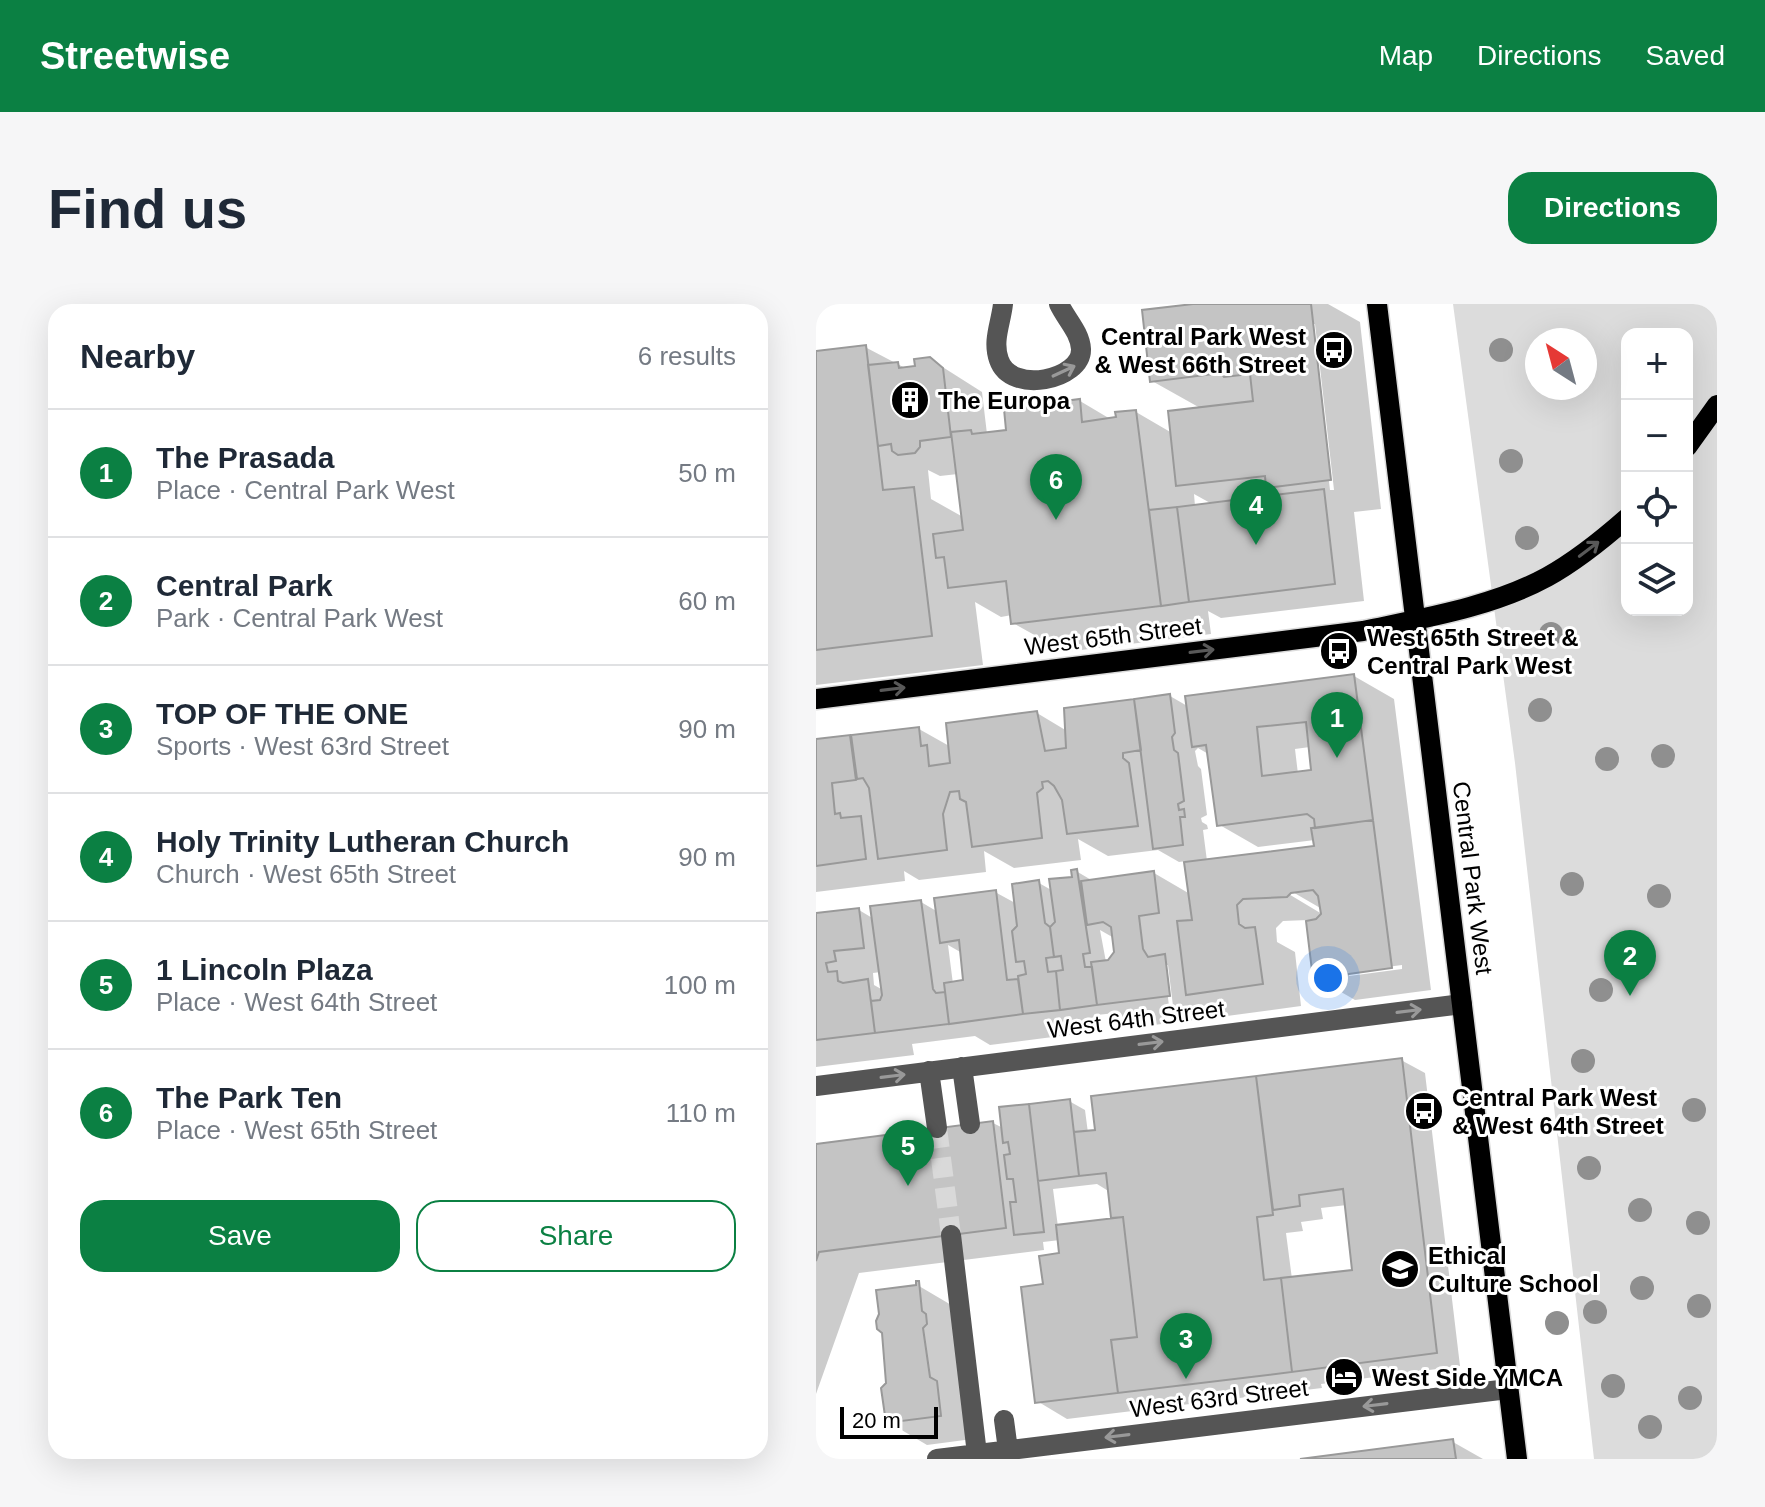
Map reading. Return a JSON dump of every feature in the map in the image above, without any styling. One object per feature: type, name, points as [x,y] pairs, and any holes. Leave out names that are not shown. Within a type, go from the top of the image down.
[{"type":"main road","name":"Central Park West","points":[[1377,304],[1517,1459]]},
{"type":"main road","points":[[1693,439],[1717,405]]},
{"type":"main road","name":"West 65th Street","points":[[816,699],[1363,631],[1416,620],[1500,597],[1547,577],[1594,546],[1621,523]]},
{"type":"street","points":[[1003,304],[995,344],[999,361],[1007,374],[1017,380],[1060,375],[1075,367],[1080,359],[1081,347],[1076,331],[1059,304]]},
{"type":"street","name":"West 64th Street","points":[[816,1086],[1462,1004]]},
{"type":"street","points":[[962,1067],[970,1124]]},
{"type":"street","points":[[929,1071],[937,1128]]},
{"type":"street","points":[[951,1235],[977,1454]]},
{"type":"street","name":"West 63rd Street","points":[[937,1459],[1008,1450],[1062,1451],[1508,1389]]},
{"type":"street","points":[[1004,1420],[1008,1450]]},
{"type":"shaded area","points":[[1453,304],[1717,304],[1717,1459],[1594,1459],[1515,763]]},
{"type":"building","points":[[1193,304],[1311,304],[1331,480],[1266,488],[1265,476],[1176,486],[1168,411],[1253,401],[1250,374],[1224,377],[1221,373],[1150,382],[1142,310]]},
{"type":"building","points":[[866,345],[883,490],[914,487],[932,636],[816,650],[816,351]]},
{"type":"building","name":"The Europa","points":[[930,357],[943,368],[951,437],[920,441],[915,453],[898,455],[892,451],[891,444],[878,446],[868,365],[898,362],[899,368],[915,366],[914,359]]},
{"type":"building","points":[[1080,399],[1082,422],[1116,417],[1115,412],[1136,410],[1161,606],[1011,624],[1006,581],[948,588],[944,557],[936,558],[933,534],[963,530],[951,432],[971,430],[972,434],[1006,430],[1004,409]]},
{"type":"building","points":[[1324,489],[1335,584],[1189,602],[1177,507]]},
{"type":"building","points":[[1177,507],[1189,602],[1161,606],[1149,510]]},
{"type":"building","points":[[1354,674],[1373,820],[1315,828],[1314,819],[1307,814],[1217,826],[1206,745],[1192,747],[1185,696]],"holes":[[[1306,722],[1311,770],[1262,776],[1257,727]]]},
{"type":"building","points":[[1170,694],[1175,733],[1172,737],[1174,750],[1178,753],[1184,801],[1178,804],[1179,810],[1184,809],[1185,817],[1180,817],[1183,845],[1153,849],[1134,699]]},
{"type":"building","points":[[1134,699],[1141,750],[1123,753],[1123,758],[1129,763],[1138,826],[1067,834],[1062,800],[1048,781],[1042,782],[1043,788],[1037,793],[1042,838],[972,847],[966,802],[960,799],[959,791],[950,792],[943,814],[947,850],[878,859],[869,788],[863,778],[857,779],[851,735],[919,727],[921,746],[927,745],[929,766],[950,763],[946,723],[1037,711],[1045,751],[1066,748],[1064,708]]},
{"type":"building","points":[[850,735],[856,780],[832,783],[835,814],[840,813],[841,818],[861,816],[866,859],[816,866],[816,739]]},
{"type":"building","points":[[1373,820],[1392,968],[1313,979],[1306,921],[1316,919],[1321,914],[1318,896],[1313,890],[1291,893],[1287,897],[1243,899],[1237,905],[1239,924],[1245,928],[1255,927],[1263,984],[1186,995],[1177,921],[1192,920],[1184,862],[1314,846],[1311,828]]},
{"type":"building","points":[[1077,869],[1090,953],[1083,954],[1085,967],[1092,967],[1097,1005],[1060,1010],[1056,971],[1063,970],[1061,956],[1054,957],[1050,927],[1055,922],[1049,879],[1072,877],[1071,870]]},
{"type":"building","points":[[1154,871],[1159,913],[1139,916],[1143,949],[1148,957],[1165,954],[1170,996],[1097,1005],[1091,962],[1108,960],[1114,952],[1111,927],[1103,922],[1087,925],[1081,881]]},
{"type":"building","points":[[1039,880],[1054,957],[1046,958],[1048,972],[1056,971],[1060,1010],[1023,1014],[1018,976],[1026,974],[1024,961],[1016,962],[1012,931],[1017,926],[1012,884]]},
{"type":"building","points":[[996,890],[1007,980],[1018,979],[1023,1014],[949,1024],[944,983],[963,980],[959,940],[940,943],[934,898]]},
{"type":"building","points":[[921,900],[933,989],[936,993],[945,992],[949,1024],[875,1033],[871,1001],[880,1000],[882,995],[870,906]]},
{"type":"building","points":[[859,908],[864,948],[834,951],[836,961],[826,963],[828,972],[837,971],[838,981],[843,983],[868,979],[875,1033],[816,1040],[816,913]]},
{"type":"building","points":[[1402,1058],[1437,1353],[1292,1372],[1281,1278],[1352,1270],[1343,1189],[1299,1195],[1300,1206],[1273,1210],[1256,1076]]},
{"type":"building","points":[[1256,1076],[1273,1215],[1257,1217],[1264,1280],[1281,1278],[1292,1372],[1118,1393],[1111,1340],[1137,1337],[1123,1217],[1111,1218],[1106,1173],[1079,1176],[1074,1132],[1095,1130],[1091,1096]]},
{"type":"building","points":[[1070,1099],[1079,1176],[1038,1181],[1029,1104]]},
{"type":"building","points":[[1029,1104],[1044,1232],[1014,1235],[1010,1202],[1016,1202],[1013,1179],[1007,1179],[1004,1155],[1010,1154],[1008,1142],[1003,1143],[999,1107]]},
{"type":"building","points":[[993,1121],[1006,1228],[819,1252],[816,1261],[816,1144]]},
{"type":"building","points":[[1123,1217],[1137,1337],[1111,1340],[1118,1393],[1035,1403],[1021,1287],[1043,1284],[1039,1256],[1059,1253],[1056,1225]]},
{"type":"building","points":[[919,1281],[922,1311],[926,1314],[927,1324],[923,1328],[930,1377],[937,1381],[941,1416],[886,1423],[881,1388],[886,1383],[882,1333],[877,1329],[876,1321],[879,1314],[876,1290],[916,1285]]},
{"type":"building","points":[[1453,1439],[1456,1459],[1300,1459]]},
{"type":"tunnel","points":[[937,1128],[951,1235]]},
{"type":"place","name":"Central Park West & West 66th Street","points":[[1334,350]]},
{"type":"place","name":"The Europa","points":[[910,400]]},
{"type":"place","name":"The Park Ten","points":[[1056,520]]},
{"type":"place","name":"Holy Trinity Lutheran Church","points":[[1256,545]]},
{"type":"place","name":"West 65th Street & Central Park West","points":[[1339,651]]},
{"type":"place","name":"The Prasada","points":[[1337,758]]},
{"type":"place","name":"Central Park","points":[[1630,996]]},
{"type":"place","name":"Central Park West & West 64th Street","points":[[1424,1111]]},
{"type":"place","name":"1 Lincoln Plaza","points":[[908,1186]]},
{"type":"place","name":"Ethical Culture School","points":[[1400,1269]]},
{"type":"place","name":"West Side YMCA","points":[[1344,1377]]},
{"type":"place","name":"TOP OF THE ONE","points":[[1186,1379]]}]
